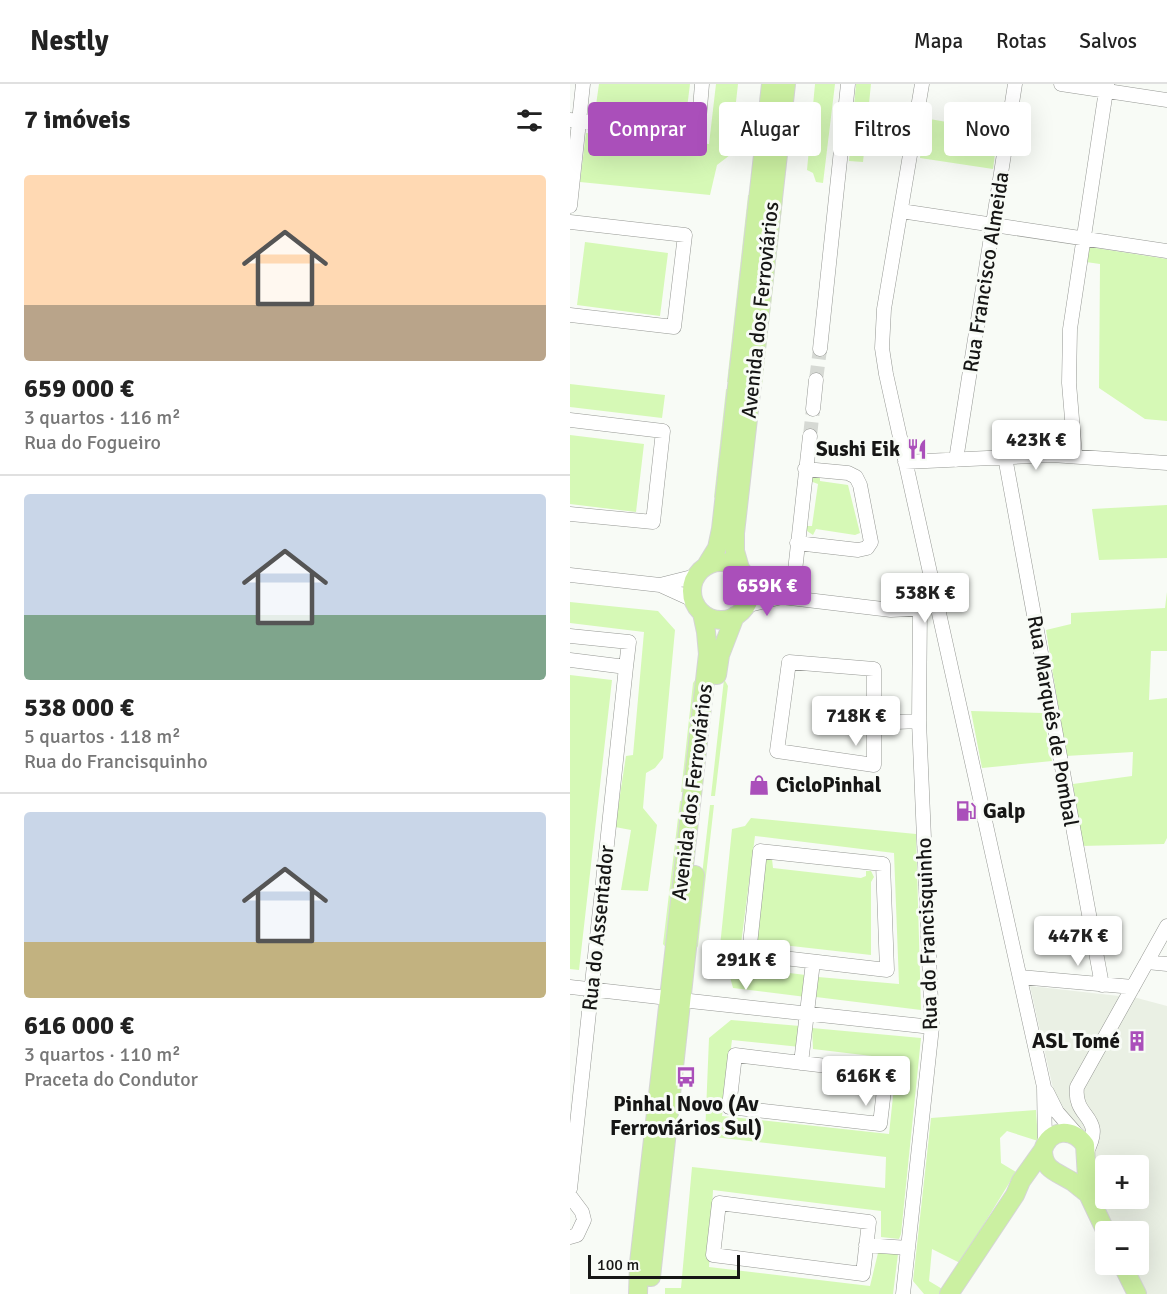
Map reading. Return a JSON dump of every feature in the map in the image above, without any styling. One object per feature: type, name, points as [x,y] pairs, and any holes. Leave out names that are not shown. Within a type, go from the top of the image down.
[{"type":"main road","name":"Avenida dos Ferroviários","points":[[649,1294],[708,654],[706,632],[693,583],[717,548],[721,529],[771,84]]},
{"type":"main road","name":"Avenida dos Ferroviários","points":[[638,1294],[639,1263],[720,655],[748,599],[745,578],[735,551],[735,533],[786,84]]},
{"type":"main road","points":[[701,571],[715,563],[724,563],[734,566],[745,578]]},
{"type":"main road","points":[[698,607],[718,620],[740,611]]},
{"type":"main road","points":[[949,1294],[1015,1195],[1021,1181],[1054,1134],[1061,1132],[1074,1134],[1084,1151],[1088,1194],[1101,1221]]},
{"type":"main road","points":[[1044,1147],[1046,1165],[1088,1194]]},
{"type":"main road","points":[[1015,1195],[1046,1176],[1071,1174],[1080,1169],[1084,1151]]},
{"type":"main road","points":[[1128,1275],[1137,1294]]},
{"type":"street","points":[[570,206],[575,120],[583,84]]},
{"type":"street","points":[[575,120],[698,132],[702,84]]},
{"type":"street","points":[[820,349],[848,84]]},
{"type":"street","points":[[922,84],[884,309],[882,348],[905,462],[1044,1087],[1044,1147]]},
{"type":"street","name":"Rua Francisco Almeida","points":[[956,460],[1015,84]]},
{"type":"street","points":[[1061,84],[1106,87],[1167,100]]},
{"type":"street","points":[[1075,455],[1069,382],[1070,329],[1106,87]]},
{"type":"street","points":[[901,211],[1167,251]]},
{"type":"street","points":[[570,222],[685,235],[674,327],[570,315]]},
{"type":"street","points":[[813,409],[816,380]]},
{"type":"street","points":[[570,420],[663,431],[653,522],[570,514]]},
{"type":"street","points":[[787,598],[797,543],[810,436]]},
{"type":"street","points":[[905,462],[1075,455],[1167,462]]},
{"type":"street","name":"Rua Marquês de Pombal","points":[[1005,457],[1102,985]]},
{"type":"street","points":[[797,543],[858,550],[867,548],[871,542],[860,485],[856,477],[848,473],[806,469]]},
{"type":"street","points":[[660,585],[701,571]]},
{"type":"street","points":[[570,575],[660,585],[698,607]]},
{"type":"street","points":[[745,578],[787,598],[891,610],[937,606]]},
{"type":"street","points":[[740,611],[787,598]]},
{"type":"street","name":"Rua do Francisquinho","points":[[903,1294],[932,1027],[919,721],[920,609]]},
{"type":"street","name":"Rua do Assentador","points":[[570,636],[629,642],[570,1189]]},
{"type":"street","points":[[570,660],[626,667]]},
{"type":"street","points":[[789,662],[874,669],[874,723],[874,765],[777,751],[789,662]]},
{"type":"street","points":[[874,723],[919,721]]},
{"type":"street","points":[[760,851],[883,864],[887,970],[813,962],[748,954],[760,851]]},
{"type":"street","points":[[1044,1087],[1057,1112],[1084,1151],[1095,1138],[1094,1129],[1079,1104],[1076,1095],[1077,1087],[1167,926]]},
{"type":"street","points":[[801,1063],[813,962]]},
{"type":"street","points":[[1147,962],[1167,964]]},
{"type":"street","points":[[1020,977],[1133,987]]},
{"type":"street","points":[[570,987],[932,1027]]},
{"type":"street","points":[[735,1056],[801,1063],[886,1073],[880,1124],[729,1107],[735,1056]]},
{"type":"street","points":[[570,1196],[582,1212],[584,1220],[577,1235],[570,1237]]},
{"type":"street","points":[[719,1203],[869,1222],[866,1245],[863,1274],[713,1255],[719,1203]]},
{"type":"street","points":[[866,1245],[908,1248]]},
{"type":"shaded area","points":[[1030,986],[1137,998],[1167,1006],[1167,1294],[1146,1294],[1137,1275],[1149,1275],[1149,1221],[1110,1221],[1104,1209],[1149,1209],[1149,1155],[1095,1155],[1095,1191],[1057,1106]]},
{"type":"green space","points":[[599,84],[690,84],[688,102],[596,102]]},
{"type":"green space","points":[[716,84],[738,84],[736,102],[719,102],[719,156],[729,156],[717,165],[710,195],[580,182],[586,133],[588,133],[588,156],[707,156],[707,144],[709,144]]},
{"type":"green space","points":[[815,84],[835,84],[823,183],[816,182],[813,173],[807,170],[808,156],[821,156],[821,102],[813,102]]},
{"type":"green space","points":[[856,84],[871,84],[869,102],[854,102]]},
{"type":"green space","points":[[932,119],[944,122],[944,156],[995,156],[993,169],[920,158],[920,156],[932,156]]},
{"type":"green space","points":[[849,156],[864,156],[863,162],[849,161]]},
{"type":"green space","points":[[748,195],[753,195],[732,382],[727,382]]},
{"type":"green space","points":[[778,198],[783,198],[762,385],[757,385]]},
{"type":"green space","points":[[585,242],[668,253],[660,316],[577,305]]},
{"type":"green space","points":[[1089,247],[1167,259],[1167,421],[1145,419],[1099,388],[1100,264],[1086,262]]},
{"type":"green space","points":[[570,384],[665,395],[662,418],[570,407]]},
{"type":"green space","points":[[726,389],[731,390],[718,502],[714,497]]},
{"type":"green space","points":[[570,435],[644,444],[636,512],[570,504]]},
{"type":"green space","points":[[820,474],[820,481],[848,485],[860,533],[855,535],[816,529],[813,535],[807,531],[806,526],[812,526],[818,484],[810,481],[814,476]]},
{"type":"green space","points":[[1167,505],[1167,558],[1099,560],[1092,509]]},
{"type":"green space","points":[[1167,592],[1167,651],[1151,651],[1149,700],[1167,698],[1167,838],[1164,844],[1081,846],[1073,784],[1132,776],[1133,752],[1066,756],[1046,630],[1071,624],[1071,613],[1165,608]]},
{"type":"green space","points":[[570,602],[658,611],[675,630],[663,758],[655,768],[646,773],[643,808],[657,825],[648,891],[621,890],[631,830],[615,827],[626,756],[633,755],[644,632],[570,623]]},
{"type":"green space","points":[[570,675],[612,680],[579,970],[570,969]]},
{"type":"green space","points":[[698,676],[685,792],[681,792],[693,683]]},
{"type":"green space","points":[[724,679],[728,686],[715,796],[711,796]]},
{"type":"green space","points":[[971,711],[1043,713],[1052,761],[982,768]]},
{"type":"green space","points":[[680,801],[684,801],[668,950],[663,944]]},
{"type":"green space","points":[[710,805],[714,805],[698,946],[693,954]]},
{"type":"green space","points":[[751,818],[916,834],[921,1010],[816,997],[818,977],[899,984],[894,853],[755,836],[738,967],[806,975],[806,997],[733,988],[730,977],[718,966],[732,829],[745,826]]},
{"type":"green space","points":[[772,859],[773,868],[861,878],[866,876],[866,871],[871,871],[874,877],[871,882],[871,955],[765,943],[764,951],[758,949],[755,944],[763,861]]},
{"type":"green space","points":[[731,1020],[800,1026],[800,1047],[732,1040],[722,1116],[889,1134],[897,1059],[813,1049],[812,1028],[921,1038],[899,1239],[881,1237],[881,1211],[713,1190],[709,1267],[870,1286],[878,1253],[882,1251],[898,1254],[893,1294],[665,1294],[665,1288],[681,1288],[692,1167],[885,1188],[886,1157],[705,1136],[709,1038]]},
{"type":"green space","points":[[1036,1110],[1038,1141],[1007,1131],[1000,1138],[1001,1163],[1016,1172],[960,1263],[932,1249],[929,1281],[944,1290],[941,1294],[924,1294],[913,1281],[931,1118]]},
{"type":"tunnel","points":[[816,380],[820,349]]},
{"type":"tunnel","points":[[810,436],[813,409]]},
{"type":"place","name":"Sushi Eik","points":[[917,449]]},
{"type":"place","name":"CicloPinhal","points":[[759,785]]},
{"type":"place","name":"Galp","points":[[966,811]]},
{"type":"place","name":"ASL Tomé","points":[[1137,1041]]},
{"type":"place","name":"Pinhal Novo (Av Ferroviários Sul)","points":[[686,1077]]}]
